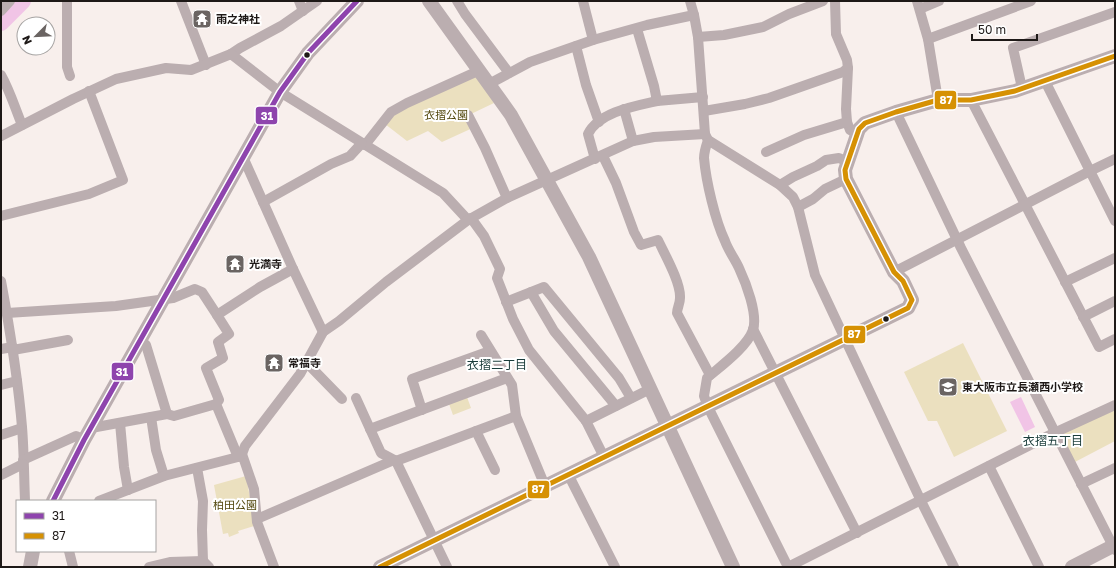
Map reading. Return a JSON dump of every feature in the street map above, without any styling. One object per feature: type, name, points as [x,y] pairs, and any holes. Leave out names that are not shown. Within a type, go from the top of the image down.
[{"type":"street","points":[[1,11],[10,1]]},
{"type":"street","points":[[67,1],[67,67],[70,76]]},
{"type":"street","points":[[180,1],[206,65]]},
{"type":"street","points":[[299,1],[303,11]]},
{"type":"street","points":[[1,136],[89,91],[116,80],[166,68],[191,70],[206,65],[230,54],[281,26],[317,1]]},
{"type":"street","points":[[54,500],[84,440],[280,92],[308,53],[357,1]]},
{"type":"street","points":[[429,1],[511,115],[589,257],[734,567]]},
{"type":"street","points":[[457,1],[509,73]]},
{"type":"street","points":[[583,1],[593,40]]},
{"type":"street","points":[[690,1],[698,37],[706,137],[704,157],[712,200],[724,241],[740,270],[749,294],[755,320],[753,329],[742,347],[707,378],[704,396],[708,407],[788,567],[1054,433],[1115,405]]},
{"type":"street","points":[[698,37],[724,35],[763,27],[789,14],[822,1]]},
{"type":"street","points":[[835,1],[836,34],[847,60],[848,68],[847,122],[850,130],[857,134]]},
{"type":"street","points":[[938,100],[928,39],[919,5],[939,1]]},
{"type":"street","points":[[928,39],[1005,6],[1031,1]]},
{"type":"street","points":[[1022,88],[1013,48],[1115,12]]},
{"type":"street","points":[[489,84],[530,62],[593,40],[647,25],[694,15]]},
{"type":"street","points":[[637,28],[654,86],[657,102]]},
{"type":"street","points":[[576,46],[586,85],[599,122]]},
{"type":"street","points":[[230,54],[280,92],[443,193],[470,219],[484,236],[500,269],[497,278],[513,319],[529,350],[586,421],[604,457]]},
{"type":"street","points":[[380,567],[908,308],[912,300],[903,281],[894,272],[846,178],[845,170],[859,129],[865,123],[938,100],[972,100],[1022,88],[1115,56]]},
{"type":"street","points":[[704,111],[769,98],[843,72],[848,68]]},
{"type":"street","points":[[263,202],[331,164],[350,156],[364,144],[391,112],[478,70]]},
{"type":"street","points":[[1,75],[10,91],[12,102],[22,125]]},
{"type":"street","points":[[1046,81],[1090,171],[1112,209],[1115,221]]},
{"type":"street","points":[[1,216],[89,194],[123,180],[89,91]]},
{"type":"street","points":[[703,97],[657,102],[624,109],[615,112],[590,128],[588,134],[599,157],[616,183],[634,232],[641,244],[658,240],[678,283],[680,300],[677,313],[710,375]]},
{"type":"street","points":[[972,100],[1099,347],[1115,339]]},
{"type":"street","points":[[624,109],[633,141]]},
{"type":"street","points":[[896,112],[957,239],[1054,433],[1114,547],[1072,567]]},
{"type":"street","points":[[468,115],[486,148],[507,198]]},
{"type":"street","points":[[766,152],[804,135],[847,122]]},
{"type":"street","points":[[102,500],[164,476],[240,456],[245,446],[300,374],[323,332],[339,321],[386,282],[470,219],[507,198],[633,141],[654,137],[706,137],[780,185],[793,197],[798,207],[815,275],[844,340],[954,567]]},
{"type":"street","points":[[243,157],[292,269],[323,332]]},
{"type":"street","points":[[780,185],[826,160],[840,158],[848,162]]},
{"type":"street","points":[[894,272],[1115,159]]},
{"type":"street","points":[[798,207],[813,199],[825,189],[846,178]]},
{"type":"street","points":[[1065,282],[1115,258]]},
{"type":"street","points":[[217,315],[260,287],[292,269]]},
{"type":"street","points":[[1,281],[3,300],[7,313],[18,380],[22,428],[25,500]]},
{"type":"street","points":[[506,302],[544,287],[619,378],[631,398]]},
{"type":"street","points":[[7,313],[116,306],[164,300],[195,289],[202,292],[229,334],[218,342],[223,358],[206,368],[218,400],[216,404],[254,489],[256,520],[274,567]]},
{"type":"street","points":[[531,292],[554,331],[616,406]]},
{"type":"street","points":[[1083,317],[1115,301]]},
{"type":"street","points":[[753,329],[857,533]]},
{"type":"street","points":[[481,335],[512,385],[516,416],[545,486]]},
{"type":"street","points":[[1,349],[68,340]]},
{"type":"street","points":[[140,341],[146,345],[167,414]]},
{"type":"street","points":[[422,410],[412,379],[490,351]]},
{"type":"street","points":[[306,362],[342,399]]},
{"type":"street","points":[[370,429],[507,378]]},
{"type":"street","points":[[1,385],[18,380]]},
{"type":"street","points":[[586,421],[650,389]]},
{"type":"street","points":[[356,398],[381,453],[395,461],[447,567]]},
{"type":"street","points":[[91,428],[167,414],[174,416],[216,404]]},
{"type":"street","points":[[256,520],[395,461],[516,416]]},
{"type":"street","points":[[151,417],[156,450],[164,476]]},
{"type":"street","points":[[120,423],[124,467],[128,490]]},
{"type":"street","points":[[1,435],[22,428]]},
{"type":"street","points":[[476,431],[495,470]]},
{"type":"street","points":[[1,475],[23,462],[76,436],[84,440]]},
{"type":"street","points":[[989,466],[1039,567]]},
{"type":"street","points":[[149,567],[170,562],[206,564],[202,530],[203,501],[197,468]]},
{"type":"street","points":[[1081,484],[1115,468]]},
{"type":"street","points":[[568,474],[615,567]]},
{"type":"street","points":[[30,567],[33,552]]},
{"type":"street","points":[[69,552],[73,567]]},
{"type":"green space","name":"衣摺公園","points":[[476,74],[494,103],[471,114],[477,126],[442,142],[428,131],[407,141],[385,124],[392,114]]},
{"type":"green space","points":[[963,343],[1007,431],[954,457],[937,421],[928,421],[904,372]]},
{"type":"green space","points":[[467,397],[471,408],[453,415],[449,404]]},
{"type":"green space","points":[[1115,408],[1115,441],[1073,463],[1059,436]]},
{"type":"green space","name":"柏田公園","points":[[246,476],[254,526],[238,531],[239,533],[229,537],[228,533],[223,534],[214,485]]},
{"type":"shaded area","points":[[1021,397],[1035,427],[1025,432],[1010,402]]},
{"type":"waterway","points":[[1,23],[23,1]]},
{"type":"transit line","name":"31","points":[[54,500],[84,440],[280,92],[308,53],[357,1]]},
{"type":"transit line","name":"87","points":[[380,567],[908,308],[912,300],[903,281],[894,272],[846,179],[845,170],[859,129],[865,123],[938,100],[971,100],[1015,91],[1115,56]]},
{"type":"place","name":"雨之神社","points":[[202,19]]},
{"type":"place","name":"光満寺","points":[[235,264]]},
{"type":"place","name":"常福寺","points":[[274,363]]},
{"type":"place","name":"東大阪市立長瀬西小学校","points":[[948,387]]},
{"type":"district","name":"衣摺二丁目","points":[[497,365]]},
{"type":"district","name":"衣摺五丁目","points":[[1053,441]]}]
